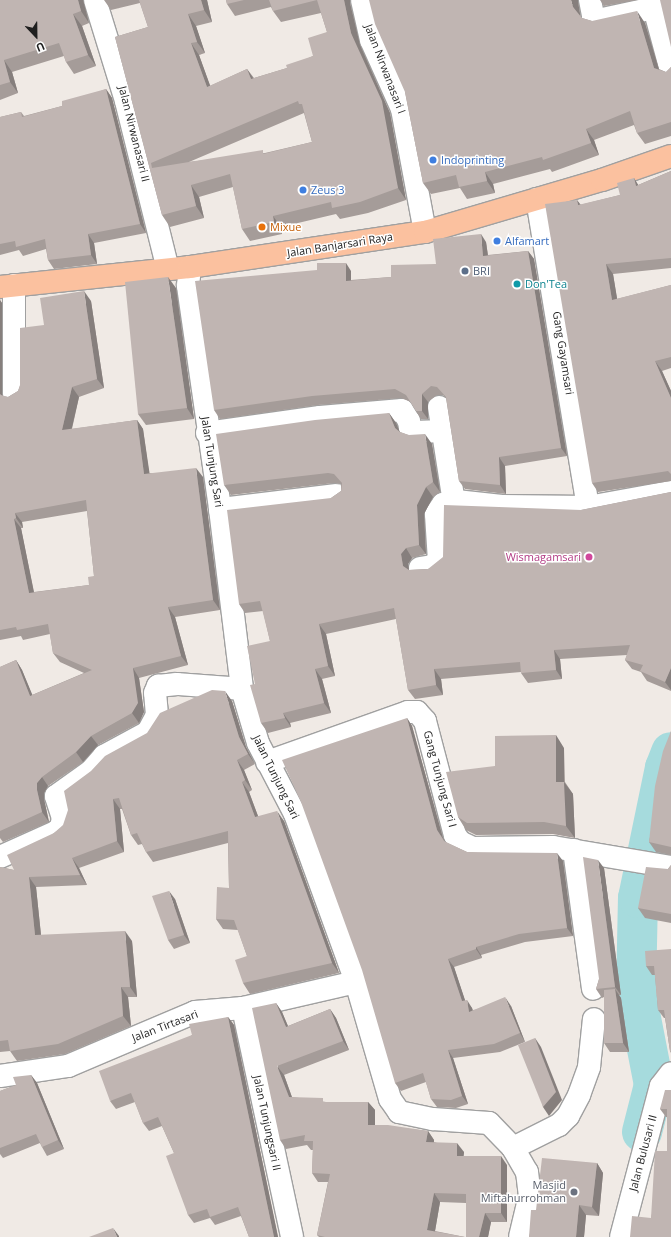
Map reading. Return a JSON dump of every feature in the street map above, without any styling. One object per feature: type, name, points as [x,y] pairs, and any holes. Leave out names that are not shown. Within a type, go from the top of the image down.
[{"type":"main road","name":"Jalan Banjarsari Raya","points":[[7,286],[190,267],[425,232],[537,199],[671,156]]},
{"type":"street","name":"Jalan Nirwanasari II","points":[[94,0],[126,101],[168,269]]},
{"type":"street","name":"Jalan Nirwanasari I","points":[[362,0],[371,40],[402,109],[425,232]]},
{"type":"street","points":[[590,0],[593,16],[598,20],[653,4],[671,71]]},
{"type":"street","name":"Gang Gayamsari","points":[[537,199],[588,507]]},
{"type":"street","name":"Jalan Tunjung Sari","points":[[190,267],[188,286],[207,433],[220,509],[242,689],[258,742],[295,814],[356,982],[390,1099],[399,1112],[433,1119],[489,1123],[513,1148]]},
{"type":"street","points":[[7,286],[14,394]]},
{"type":"street","points":[[439,407],[453,496],[456,501]]},
{"type":"street","points":[[207,433],[320,417],[402,410],[409,421],[410,428],[415,432],[443,431]]},
{"type":"street","points":[[420,568],[432,566],[439,561],[436,514],[443,504],[456,501],[502,506],[588,507],[656,497],[671,492]]},
{"type":"street","points":[[220,509],[336,495]]},
{"type":"street","points":[[0,857],[56,832],[62,826],[63,818],[56,796],[91,771],[104,756],[148,732],[157,715],[155,693],[158,686],[177,684],[242,689]]},
{"type":"street","name":"Gang Tunjung Sari I","points":[[267,762],[408,712],[417,712],[425,721],[455,835],[460,842],[473,848],[553,846],[621,860],[671,867]]},
{"type":"street","points":[[574,850],[593,989]]},
{"type":"street","name":"Jalan Tirtasari","points":[[0,1076],[68,1066],[195,1012],[243,1008],[356,982]]},
{"type":"street","name":"Jalan Tunjungsari II","points":[[243,1008],[292,1237]]},
{"type":"street","points":[[520,1237],[530,1195],[527,1172],[513,1148],[559,1125],[568,1116],[580,1094],[589,1067],[594,1019]]},
{"type":"street","name":"Jalan Bulusari II","points":[[621,1237],[661,1086],[671,1073]]},
{"type":"building","points":[[0,0],[78,0],[81,11],[73,14],[88,55],[66,62],[59,43],[4,60],[10,82],[0,85]]},
{"type":"building","points":[[139,0],[201,0],[204,10],[188,14],[197,42],[191,43],[207,87],[247,69],[251,79],[287,68],[286,65],[313,56],[308,38],[327,32],[317,0],[344,0],[351,33],[382,101],[398,188],[360,202],[332,208],[331,202],[273,216],[274,222],[242,229],[230,174],[191,185],[196,206],[162,215],[115,37],[148,27]],"holes":[[[298,101],[299,104],[302,104],[312,142],[263,154],[263,150],[152,168],[151,163]]]},
{"type":"building","points":[[226,0],[244,0],[227,4]]},
{"type":"building","points":[[269,0],[317,0],[273,11]]},
{"type":"building","points":[[369,0],[571,0],[573,7],[582,18],[592,21],[637,11],[654,68],[666,72],[671,67],[671,122],[637,133],[630,111],[586,129],[591,143],[543,160],[542,157],[485,172],[487,181],[459,187],[456,175],[423,183],[405,92],[375,24]]},
{"type":"building","points":[[660,0],[671,0],[671,47]]},
{"type":"building","points":[[106,89],[140,224],[88,234],[91,255],[48,260],[45,239],[16,247],[15,241],[0,244],[0,117],[21,112],[22,117],[62,106],[62,101]]},
{"type":"building","points":[[671,171],[671,258],[606,264],[612,300],[671,285],[671,357],[655,361],[671,398],[671,474],[668,471],[592,483],[545,204],[577,200],[578,205],[620,195],[617,183],[634,178],[636,186]]},
{"type":"building","points":[[481,234],[483,256],[528,251],[561,448],[499,457],[500,485],[459,481],[446,397],[437,387],[431,386],[422,394],[422,411],[416,411],[406,395],[395,389],[312,396],[214,410],[195,281],[317,270],[317,263],[346,263],[346,281],[391,277],[391,265],[436,264],[433,239]]},
{"type":"building","points":[[168,277],[187,408],[138,414],[125,282]]},
{"type":"building","points":[[84,291],[97,379],[72,387],[62,430],[137,420],[144,474],[196,468],[213,600],[168,607],[181,656],[133,668],[138,703],[132,713],[91,736],[76,752],[42,777],[37,783],[37,790],[42,812],[0,831],[0,667],[16,660],[30,696],[92,670],[53,653],[48,624],[17,630],[16,627],[0,630],[0,394],[8,397],[18,391],[20,385],[20,328],[44,325],[40,298]],"holes":[[[86,500],[94,576],[88,577],[89,585],[29,593],[14,519],[16,518],[15,513]]]},
{"type":"building","points":[[389,413],[395,428],[400,432],[409,435],[425,434],[433,482],[426,487],[417,505],[419,545],[406,548],[401,554],[403,566],[409,570],[428,569],[443,557],[444,505],[581,510],[671,492],[671,668],[665,682],[640,671],[643,665],[625,660],[630,645],[554,650],[556,670],[521,673],[520,662],[434,669],[436,685],[408,690],[394,608],[319,624],[328,666],[315,669],[324,703],[283,713],[285,718],[261,723],[250,685],[255,684],[247,646],[270,641],[260,601],[239,604],[227,510],[331,498],[341,491],[342,483],[334,474],[328,473],[224,485],[216,434],[315,420]]},
{"type":"building","points":[[212,690],[225,691],[239,737],[248,754],[237,760],[245,780],[242,782],[255,817],[277,811],[332,963],[243,983],[235,960],[247,956],[234,920],[216,919],[217,887],[229,888],[228,831],[146,852],[137,833],[131,835],[119,798],[113,799],[117,841],[72,858],[80,875],[29,877],[35,935],[125,931],[130,987],[121,987],[123,1016],[58,1044],[10,1051],[8,1040],[0,1041],[0,867],[14,870],[7,855],[54,833],[63,825],[68,810],[64,791],[91,771],[105,756],[147,733],[160,713]]},
{"type":"building","points":[[407,718],[437,830],[444,841],[467,852],[557,853],[567,928],[519,934],[476,947],[476,949],[448,959],[462,1001],[467,1000],[469,1012],[505,997],[520,1033],[494,1044],[448,1050],[462,1096],[451,1100],[431,1099],[423,1073],[395,1083],[362,970],[301,802],[282,760]]},
{"type":"building","points":[[671,731],[671,847],[649,842],[655,786],[663,751]]},
{"type":"building","points":[[556,735],[556,782],[564,782],[566,826],[544,822],[467,823],[458,817],[446,772],[495,766],[495,736]]},
{"type":"building","points":[[583,857],[598,860],[615,987],[596,989],[599,979]]},
{"type":"building","points":[[671,865],[671,914],[638,908],[646,867],[668,869]]},
{"type":"building","points":[[169,891],[184,935],[168,940],[152,896]]},
{"type":"building","points":[[671,949],[670,1051],[664,1010],[658,1010],[654,966],[646,966],[645,951]]},
{"type":"building","points":[[615,989],[623,1043],[604,1043],[604,990]]},
{"type":"building","points":[[276,1003],[286,1027],[330,1009],[343,1041],[277,1066],[289,1097],[323,1098],[323,1102],[368,1102],[368,1125],[388,1125],[428,1131],[426,1142],[457,1143],[457,1156],[501,1156],[501,1213],[485,1213],[479,1237],[466,1237],[466,1194],[434,1193],[427,1230],[465,1237],[325,1237],[317,1235],[330,1174],[312,1173],[313,1141],[304,1141],[305,1135],[280,1140],[252,1008]]},
{"type":"building","points":[[228,1017],[274,1237],[249,1237],[238,1207],[210,1217],[207,1209],[188,1215],[166,1156],[174,1153],[158,1117],[143,1123],[131,1093],[110,1101],[99,1071],[192,1035],[189,1024]]},
{"type":"building","points":[[535,1038],[556,1092],[543,1107],[518,1045]]},
{"type":"building","points":[[31,1075],[58,1140],[42,1147],[36,1134],[0,1148],[0,1091],[16,1085],[13,1077]]},
{"type":"building","points":[[665,1090],[671,1090],[671,1237],[630,1237],[632,1216],[651,1218],[655,1151],[667,1151],[667,1109],[660,1109]]},
{"type":"building","points":[[542,1158],[597,1163],[592,1207],[579,1205],[576,1237],[529,1237],[531,1210],[536,1210]]},
{"type":"building","points":[[113,1228],[117,1237],[89,1237]]},
{"type":"waterway","points":[[642,1132],[654,1085],[636,992],[638,898],[665,768],[671,752]]},
{"type":"place","name":"Indoprinting","points":[[433,160]]},
{"type":"place","name":"Zeus 3","points":[[303,190]]},
{"type":"place","name":"Mixue","points":[[262,227]]},
{"type":"place","name":"Alfamart","points":[[497,241]]},
{"type":"place","name":"BRI","points":[[465,271]]},
{"type":"place","name":"Don'Tea","points":[[517,284]]},
{"type":"place","name":"Wismagamsari","points":[[589,557]]},
{"type":"place","name":"Masjid Miftahurrohman","points":[[574,1192]]}]
